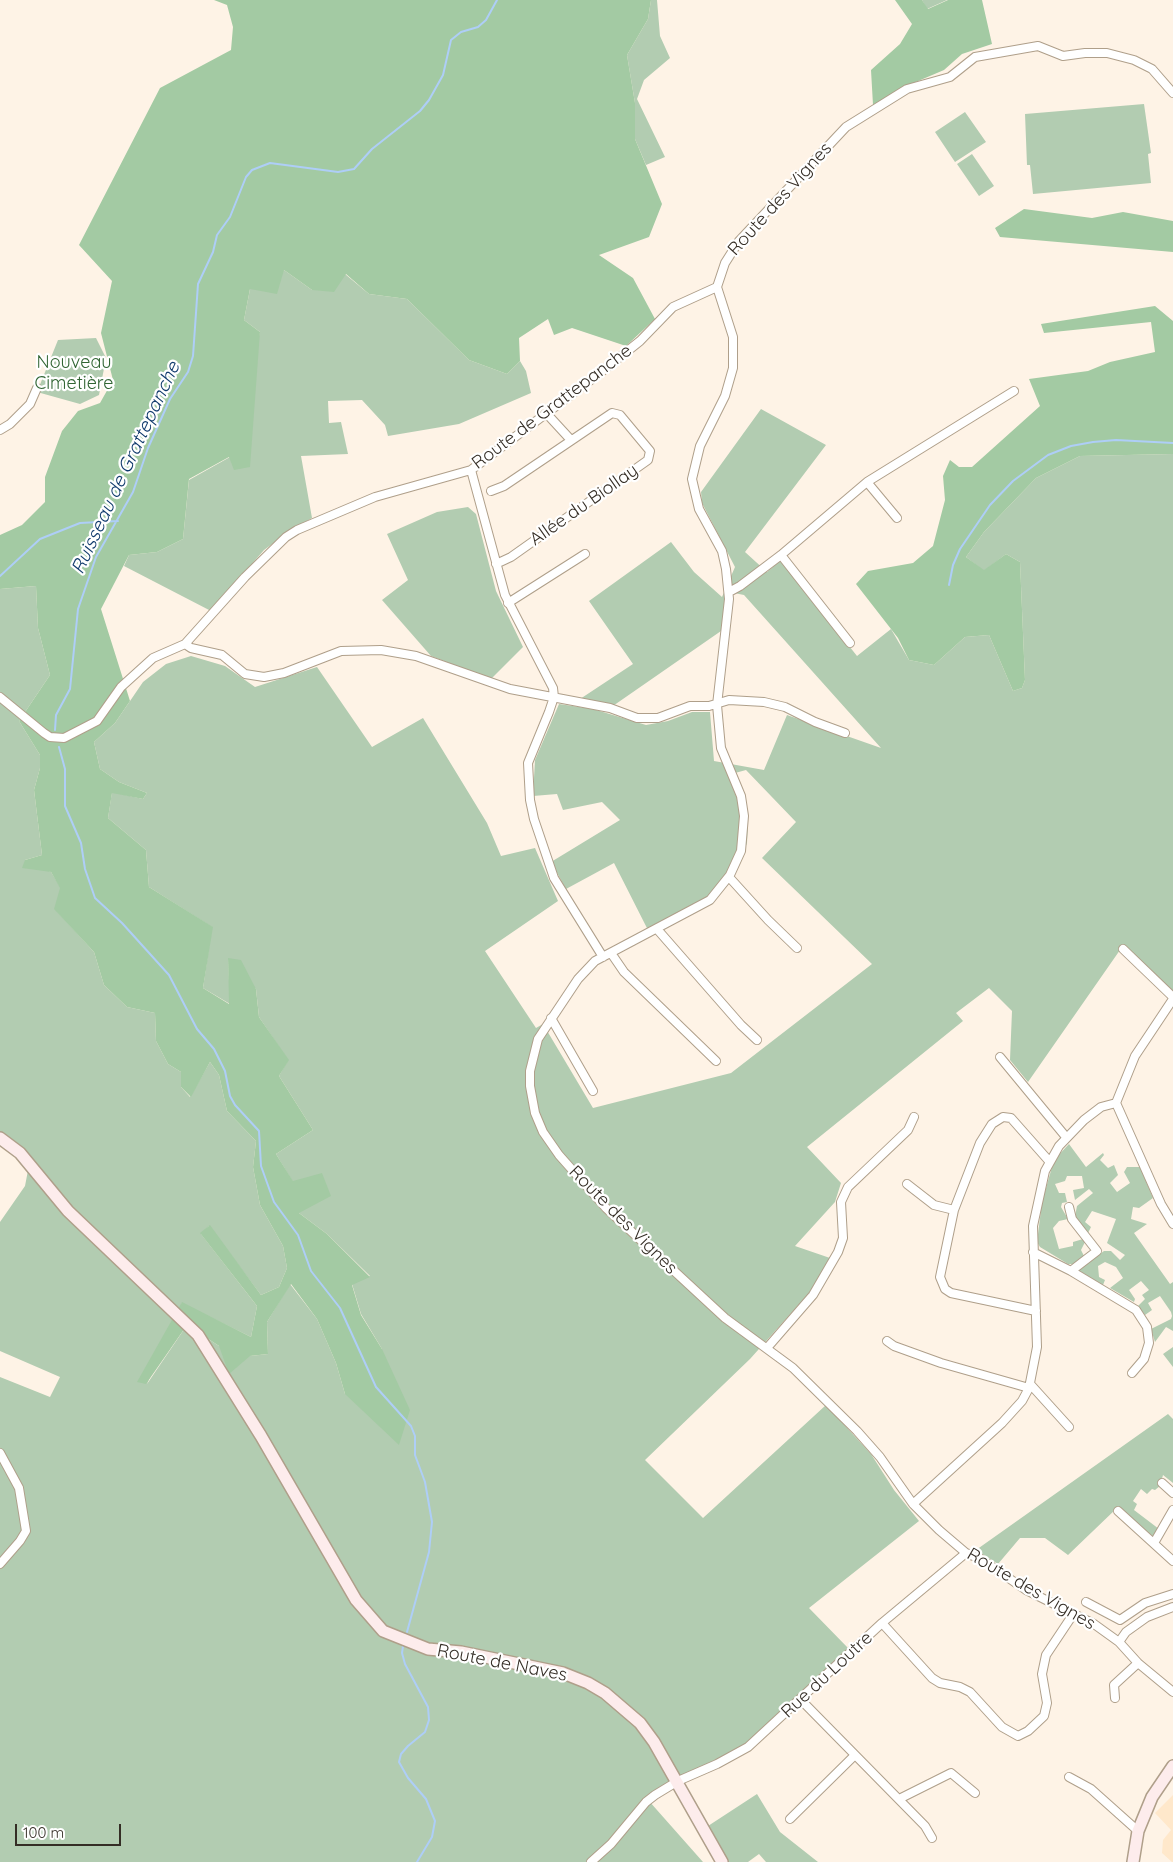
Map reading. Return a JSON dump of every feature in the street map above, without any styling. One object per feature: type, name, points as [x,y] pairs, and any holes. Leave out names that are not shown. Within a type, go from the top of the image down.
[{"type":"main road","name":"Route de Naves","points":[[0,1138],[20,1153],[68,1211],[198,1335],[261,1436],[356,1600],[383,1631],[428,1648],[461,1652],[540,1668],[588,1683],[612,1698],[640,1723],[654,1742],[678,1781],[722,1862]]},
{"type":"main road","points":[[1133,1862],[1138,1831],[1152,1797],[1173,1766]]},
{"type":"main road","points":[[1136,1843],[1137,1862]]},
{"type":"street","name":"Route des Vignes","points":[[1173,93],[1152,69],[1134,60],[1113,54],[1085,53],[1063,56],[1038,46],[975,57],[950,77],[907,89],[846,127],[739,241],[725,263],[717,287],[733,337],[733,368],[725,396],[700,446],[692,479],[702,518],[725,558],[729,592],[717,704],[721,748],[741,796],[744,816],[741,851],[729,877],[710,900],[702,906],[603,957],[587,968],[538,1039],[530,1070],[530,1086],[535,1113],[543,1132],[559,1155],[628,1231],[725,1318],[793,1368],[857,1430],[880,1457],[912,1504],[966,1553],[981,1559],[1041,1598],[1074,1613],[1119,1642],[1138,1663],[1173,1692]]},
{"type":"street","name":"Route de Grattepanche","points":[[185,644],[270,551],[297,530],[375,497],[471,470],[547,414],[640,341],[673,307],[717,287]]},
{"type":"street","points":[[0,430],[10,424],[30,404],[37,388]]},
{"type":"street","points":[[729,592],[781,555],[867,482],[1014,391]]},
{"type":"street","name":"Allée du Biollay","points":[[496,564],[512,557],[650,458],[650,451],[620,415],[612,413],[570,439]]},
{"type":"street","points":[[491,491],[504,486],[570,439],[547,414]]},
{"type":"street","points":[[471,470],[508,603],[549,678],[554,698],[528,763],[530,800],[539,837],[554,878],[603,957]]},
{"type":"street","points":[[867,482],[897,518]]},
{"type":"street","points":[[508,603],[585,554]]},
{"type":"street","points":[[781,555],[850,643]]},
{"type":"street","points":[[0,697],[37,729],[55,738],[64,738],[96,721],[121,687],[143,666],[162,652],[185,644],[191,648],[222,655],[245,674],[264,677],[284,673],[341,651],[398,652],[416,656],[510,689],[610,708],[648,719],[658,718],[690,706],[717,704],[730,700],[774,704],[845,733]]},
{"type":"street","points":[[729,877],[768,920],[797,948]]},
{"type":"street","points":[[657,929],[741,1025],[758,1040]]},
{"type":"street","points":[[1122,949],[1173,998],[1135,1056],[1116,1103],[1162,1207],[1173,1224]]},
{"type":"street","points":[[611,953],[624,972],[716,1061]]},
{"type":"street","points":[[551,1018],[593,1091]]},
{"type":"street","points":[[1000,1057],[1066,1137]]},
{"type":"street","points":[[912,1504],[1002,1423],[1022,1401],[1030,1386],[1037,1358],[1033,1226],[1040,1188],[1049,1161],[1066,1137],[1096,1110],[1116,1103]]},
{"type":"street","points":[[767,1348],[813,1295],[838,1252],[843,1238],[841,1202],[848,1187],[908,1130],[914,1117]]},
{"type":"street","points":[[1036,1311],[951,1293],[945,1289],[940,1277],[954,1210],[980,1143],[987,1130],[997,1120],[1011,1118],[1049,1161]]},
{"type":"street","points":[[907,1184],[934,1205],[954,1210]]},
{"type":"street","points":[[1070,1208],[1072,1219],[1096,1251],[1072,1270]]},
{"type":"street","points":[[1033,1252],[1072,1270],[1136,1310],[1148,1332],[1148,1350],[1140,1367],[1132,1373]]},
{"type":"street","points":[[887,1341],[894,1346],[941,1363],[1030,1386],[1069,1428]]},
{"type":"street","points":[[0,1453],[15,1476],[19,1488],[26,1531],[0,1564]]},
{"type":"street","points":[[1162,1483],[1173,1493]]},
{"type":"street","points":[[1154,1543],[1173,1510]]},
{"type":"street","points":[[1118,1511],[1173,1561]]},
{"type":"street","name":"Rue du Loutre","points":[[591,1862],[611,1844],[646,1802],[678,1781],[717,1764],[748,1747],[801,1700],[882,1623],[966,1553]]},
{"type":"street","points":[[1086,1602],[1120,1620],[1145,1603],[1173,1594]]},
{"type":"street","points":[[1119,1642],[1126,1632],[1147,1617],[1173,1608]]},
{"type":"street","points":[[882,1623],[927,1674],[940,1683],[960,1687],[970,1692],[1002,1727],[1018,1736],[1028,1731],[1044,1716],[1047,1703],[1042,1674],[1046,1655],[1074,1613]]},
{"type":"street","points":[[1115,1698],[1114,1685],[1138,1663]]},
{"type":"street","points":[[801,1700],[925,1826],[932,1838]]},
{"type":"street","points":[[790,1819],[855,1755]]},
{"type":"street","points":[[899,1799],[951,1773],[975,1793]]},
{"type":"street","points":[[1069,1777],[1091,1789],[1138,1831]]},
{"type":"shaded area","points":[[1173,1795],[1172,1862],[1162,1853],[1163,1840],[1171,1830],[1155,1813]]},
{"type":"green space","points":[[214,0],[651,0],[648,19],[627,55],[635,103],[635,139],[662,204],[649,237],[599,255],[633,278],[655,319],[626,346],[572,328],[554,335],[548,319],[519,338],[520,361],[507,374],[469,360],[407,299],[369,294],[346,274],[334,292],[312,290],[284,270],[277,294],[250,289],[244,320],[260,332],[250,467],[234,470],[229,457],[189,479],[183,539],[157,552],[129,555],[101,609],[130,701],[115,723],[94,742],[100,769],[119,782],[147,793],[143,799],[112,793],[108,818],[146,850],[149,887],[213,927],[203,988],[229,1004],[228,958],[241,960],[256,989],[259,1017],[289,1060],[279,1076],[313,1130],[276,1154],[293,1181],[322,1173],[331,1196],[299,1213],[327,1234],[370,1277],[352,1285],[361,1315],[382,1349],[410,1410],[399,1445],[345,1394],[336,1363],[317,1319],[291,1284],[267,1322],[268,1354],[250,1356],[229,1374],[219,1346],[187,1325],[146,1384],[137,1382],[182,1302],[251,1337],[257,1306],[200,1233],[210,1225],[261,1295],[279,1287],[287,1268],[283,1246],[260,1205],[253,1167],[256,1141],[227,1111],[219,1075],[210,1062],[191,1097],[181,1087],[181,1072],[168,1064],[156,1041],[155,1013],[127,1007],[104,985],[94,952],[54,909],[60,888],[51,872],[22,868],[25,860],[42,855],[34,790],[40,768],[40,755],[19,721],[50,675],[38,628],[36,586],[0,589],[0,535],[22,525],[45,502],[45,477],[62,431],[78,411],[100,403],[113,380],[101,333],[112,281],[79,245],[160,88],[231,50],[233,27],[227,5]]},
{"type":"green space","points":[[651,0],[657,0],[660,36],[670,58],[644,80],[637,99],[665,157],[646,165],[635,139],[635,103],[627,55],[648,19]]},
{"type":"green space","points":[[895,0],[922,0],[928,9],[948,0],[982,0],[992,44],[962,54],[944,70],[904,87],[873,105],[871,70],[900,44],[912,24]]},
{"type":"green space","points":[[922,0],[947,0],[927,9]]},
{"type":"green space","points":[[1144,104],[1151,153],[1148,154],[1151,183],[1033,194],[1030,165],[1027,165],[1025,114]]},
{"type":"green space","points":[[965,112],[986,142],[955,162],[935,132]]},
{"type":"green space","points":[[972,154],[994,186],[979,196],[957,164]]},
{"type":"green space","points":[[1024,209],[1092,218],[1123,212],[1173,221],[1173,252],[1000,237],[995,228]]},
{"type":"green space","points":[[284,270],[312,290],[345,274],[369,294],[407,299],[469,360],[507,374],[520,361],[526,371],[531,393],[459,424],[388,436],[385,425],[362,400],[328,401],[329,423],[341,422],[348,454],[301,456],[312,518],[291,530],[264,550],[211,611],[124,566],[129,555],[157,552],[183,539],[189,480],[230,457],[260,332],[244,320],[250,289]]},
{"type":"green space","points":[[1155,306],[1173,321],[1173,454],[1080,456],[1036,478],[984,532],[966,557],[984,570],[1006,554],[1020,562],[1025,680],[1022,688],[1013,691],[989,635],[965,637],[934,665],[909,660],[898,638],[856,584],[868,571],[913,563],[933,546],[945,500],[943,476],[950,460],[959,467],[972,467],[1040,406],[1029,379],[1088,371],[1110,362],[1155,352],[1151,322],[1044,333],[1041,324]]},
{"type":"green space","name":"Nouveau Cimetière","points":[[96,338],[106,358],[99,395],[80,404],[37,392],[58,340]]},
{"type":"green space","points":[[761,409],[826,445],[745,552],[767,572],[781,560],[857,656],[891,629],[909,660],[934,665],[965,637],[989,635],[1013,691],[1022,688],[1025,680],[1020,562],[1006,554],[984,571],[966,557],[984,532],[1036,478],[1080,456],[1173,454],[1173,1000],[1120,950],[1028,1082],[1010,1060],[1012,1011],[989,988],[956,1013],[963,1021],[807,1147],[841,1183],[835,1202],[795,1246],[830,1258],[810,1292],[750,1359],[645,1460],[703,1518],[826,1405],[871,1454],[894,1490],[919,1521],[809,1608],[848,1648],[748,1744],[688,1773],[649,1801],[703,1862],[0,1862],[0,1377],[50,1397],[60,1377],[0,1351],[0,1222],[25,1186],[30,1160],[0,1139],[0,589],[36,586],[38,628],[50,675],[19,721],[40,755],[40,768],[34,790],[42,855],[25,860],[51,872],[61,888],[55,909],[94,952],[104,985],[127,1007],[155,1013],[156,1041],[168,1064],[181,1072],[181,1087],[190,1097],[210,1062],[219,1075],[227,1111],[256,1141],[253,1167],[260,1205],[283,1246],[287,1268],[279,1287],[261,1295],[209,1226],[201,1234],[257,1306],[251,1337],[182,1303],[147,1384],[187,1325],[219,1346],[250,1356],[268,1354],[267,1322],[290,1284],[317,1319],[336,1363],[345,1394],[382,1349],[361,1314],[352,1284],[370,1276],[327,1234],[299,1213],[293,1182],[276,1154],[313,1130],[279,1076],[288,1060],[259,1017],[256,989],[228,959],[230,1004],[203,988],[212,927],[149,887],[146,850],[108,818],[112,792],[143,799],[147,793],[119,782],[100,769],[94,742],[115,723],[143,682],[166,664],[191,656],[225,666],[255,687],[317,667],[372,747],[423,718],[487,823],[501,856],[535,848],[558,901],[485,951],[536,1028],[543,1024],[593,1108],[731,1073],[872,964],[762,858],[796,822],[746,770],[735,773],[744,799],[748,821],[747,843],[738,866],[728,885],[710,904],[651,936],[614,863],[566,889],[551,862],[620,820],[602,802],[563,810],[557,794],[533,796],[535,760],[559,704],[593,709],[646,725],[668,721],[692,712],[710,712],[714,761],[764,770],[787,715],[881,748],[744,595],[729,592],[721,631],[610,708],[577,701],[633,664],[589,601],[671,542],[694,572],[722,597],[735,567],[702,503],[701,492]]},
{"type":"green space","points":[[468,507],[476,514],[496,591],[523,647],[491,679],[431,656],[382,600],[408,580],[387,534],[437,512]]},
{"type":"green space","points":[[1069,1144],[1086,1167],[1103,1153],[1104,1155],[1100,1160],[1108,1168],[1114,1165],[1118,1175],[1110,1183],[1117,1192],[1130,1183],[1124,1172],[1127,1167],[1140,1167],[1153,1198],[1139,1208],[1133,1207],[1131,1219],[1147,1224],[1134,1233],[1170,1284],[1173,1282],[1173,1331],[1166,1327],[1155,1342],[1151,1329],[1171,1319],[1172,1316],[1160,1296],[1148,1303],[1152,1310],[1145,1315],[1138,1306],[1145,1299],[1142,1295],[1149,1290],[1141,1281],[1129,1290],[1135,1299],[1134,1302],[1110,1288],[1123,1278],[1116,1267],[1105,1262],[1098,1266],[1099,1277],[1105,1280],[1103,1285],[1078,1270],[1104,1251],[1111,1251],[1120,1260],[1125,1255],[1107,1243],[1116,1219],[1092,1211],[1085,1222],[1091,1227],[1088,1233],[1075,1216],[1077,1206],[1093,1193],[1089,1189],[1075,1200],[1073,1190],[1084,1188],[1082,1176],[1067,1176],[1065,1181],[1055,1184],[1059,1193],[1065,1193],[1067,1202],[1062,1203],[1061,1207],[1068,1219],[1059,1221],[1053,1228],[1059,1249],[1073,1246],[1073,1242],[1083,1239],[1085,1242],[1081,1250],[1084,1256],[1074,1264],[1068,1264],[1040,1247],[1037,1242],[1042,1202],[1054,1160]]},
{"type":"green space","points":[[1173,1347],[1173,1367],[1163,1354]]},
{"type":"green space","points":[[1168,1414],[1173,1419],[1173,1483],[1163,1475],[1160,1486],[1155,1490],[1152,1489],[1147,1494],[1141,1489],[1133,1501],[1137,1504],[1134,1510],[1159,1529],[1154,1537],[1117,1508],[1068,1555],[1045,1538],[1020,1538],[998,1564],[976,1550]]},
{"type":"green space","points":[[757,1794],[780,1832],[818,1862],[766,1862],[759,1854],[748,1862],[727,1862],[708,1826]]},
{"type":"waterway","name":"Ruisseau de Grattepanche","points":[[55,730],[56,715],[70,689],[78,609],[96,557],[133,492],[148,448],[170,399],[188,372],[193,356],[198,284],[213,252],[217,235],[230,217],[246,177],[252,170],[270,163],[338,172],[354,169],[372,149],[420,111],[429,100],[443,75],[451,40],[461,32],[478,27],[486,20],[497,0]]},
{"type":"waterway","points":[[949,585],[953,565],[960,549],[990,505],[1013,481],[1048,455],[1071,446],[1093,442],[1116,440],[1173,443]]},
{"type":"waterway","points":[[0,576],[40,539],[80,523],[118,521]]},
{"type":"waterway","name":"Ruisseau de Grattepanche","points":[[59,747],[65,769],[65,806],[81,843],[85,869],[95,898],[122,923],[169,975],[197,1029],[214,1049],[225,1071],[230,1096],[235,1105],[259,1131],[261,1166],[274,1202],[298,1235],[311,1271],[340,1308],[376,1387],[411,1426],[415,1436],[415,1455],[425,1482],[432,1522],[429,1552],[407,1632]]},
{"type":"waterway","name":"Ruisseau de Grattepanche","points":[[403,1646],[402,1653],[405,1664],[428,1707],[429,1720],[425,1732],[401,1754],[399,1762],[408,1778],[426,1799],[435,1821],[432,1837],[417,1862]]}]
